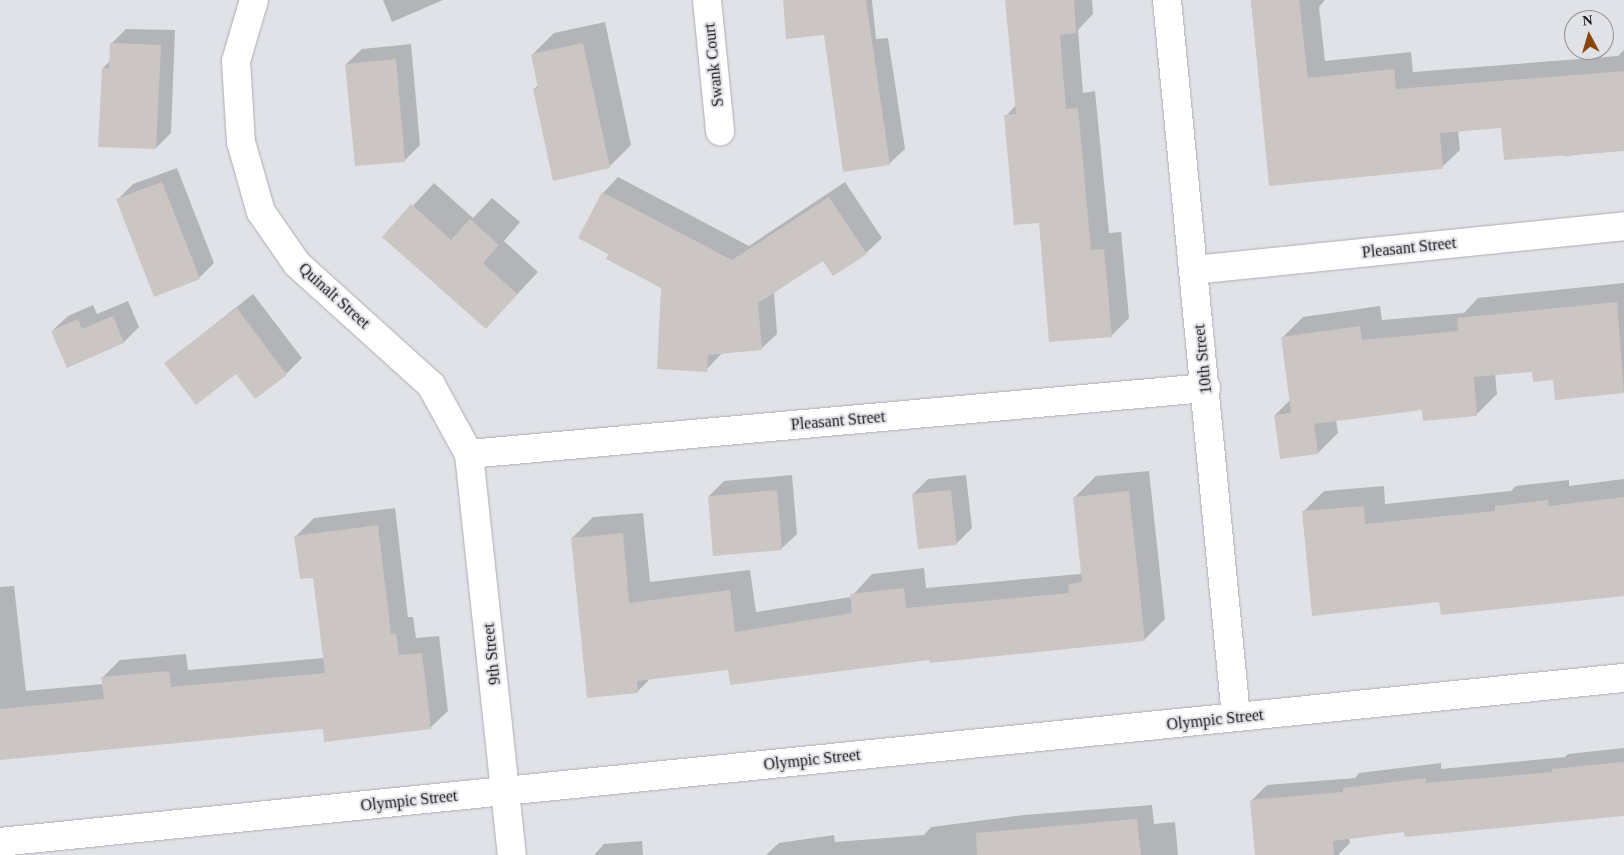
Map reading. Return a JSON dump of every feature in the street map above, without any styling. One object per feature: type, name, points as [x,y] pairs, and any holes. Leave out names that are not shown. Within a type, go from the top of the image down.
[{"type":"street","name":"Quinalt Street","points":[[254,0],[236,62],[241,142],[261,212],[297,264],[431,385],[469,454]]},
{"type":"street","name":"Swank Court","points":[[707,0],[720,130]]},
{"type":"street","name":"10th Street","points":[[1167,0],[1206,388],[1236,717]]},
{"type":"street","name":"Pleasant Street","points":[[1194,270],[1624,226]]},
{"type":"street","name":"Pleasant Street","points":[[469,454],[1206,388]]},
{"type":"street","name":"9th Street","points":[[469,454],[512,855]]},
{"type":"street","name":"Olympic Street","points":[[0,842],[1624,678]]},
{"type":"building","points":[[783,0],[866,0],[890,165],[843,172],[824,35],[786,39]]},
{"type":"building","points":[[1005,0],[1074,0],[1076,33],[1060,35],[1066,109],[1078,108],[1091,250],[1104,249],[1112,337],[1049,342],[1039,223],[1014,225],[1004,115],[1016,114]]},
{"type":"building","points":[[1251,0],[1299,0],[1308,78],[1394,69],[1396,89],[1624,71],[1624,151],[1504,160],[1501,128],[1440,133],[1443,169],[1269,186]]},
{"type":"building","points":[[110,43],[161,45],[156,149],[98,147],[102,68],[109,68]]},
{"type":"building","points":[[583,43],[610,168],[553,181],[533,89],[538,88],[531,54]]},
{"type":"building","points":[[396,59],[405,162],[355,166],[345,64]]},
{"type":"building","points":[[162,182],[200,279],[154,297],[116,199]]},
{"type":"building","points":[[602,192],[732,260],[829,197],[867,254],[833,276],[823,261],[758,303],[762,350],[708,355],[707,372],[657,369],[661,288],[606,259],[608,254],[578,238]]},
{"type":"building","points":[[411,204],[451,240],[470,219],[499,245],[483,263],[517,294],[486,329],[382,237]]},
{"type":"building","points":[[1617,302],[1624,393],[1555,400],[1553,380],[1533,382],[1532,372],[1474,377],[1477,416],[1423,421],[1422,410],[1314,424],[1318,454],[1280,459],[1274,415],[1291,413],[1281,337],[1360,326],[1362,340],[1458,331],[1457,318]]},
{"type":"building","points":[[237,308],[287,375],[255,399],[236,374],[196,405],[164,363]]},
{"type":"building","points":[[113,316],[124,343],[67,368],[51,331],[78,319],[82,329]]},
{"type":"building","points":[[777,490],[782,550],[713,556],[708,496]]},
{"type":"building","points":[[951,490],[957,545],[918,549],[912,494]]},
{"type":"building","points":[[1129,491],[1145,641],[930,663],[929,660],[730,685],[728,670],[637,681],[638,693],[587,698],[571,538],[623,533],[629,603],[730,590],[735,632],[852,613],[850,594],[904,588],[906,608],[1069,593],[1068,584],[1082,582],[1073,497]]},
{"type":"building","points":[[1624,497],[1624,596],[1441,615],[1439,602],[1312,616],[1302,511],[1364,506],[1365,524],[1495,511],[1495,506],[1548,500],[1549,506]]},
{"type":"building","points":[[378,525],[391,634],[396,634],[399,655],[422,653],[431,729],[324,742],[323,729],[0,760],[0,709],[104,699],[101,677],[169,671],[171,687],[325,673],[313,578],[300,579],[294,536]]},
{"type":"building","points":[[1624,762],[1624,816],[1405,837],[1404,832],[1333,841],[1334,855],[1255,855],[1250,800],[1343,792],[1343,788],[1426,778],[1426,783],[1552,772],[1552,769]]},
{"type":"building","points":[[1137,819],[1141,855],[977,855],[976,833]]}]
